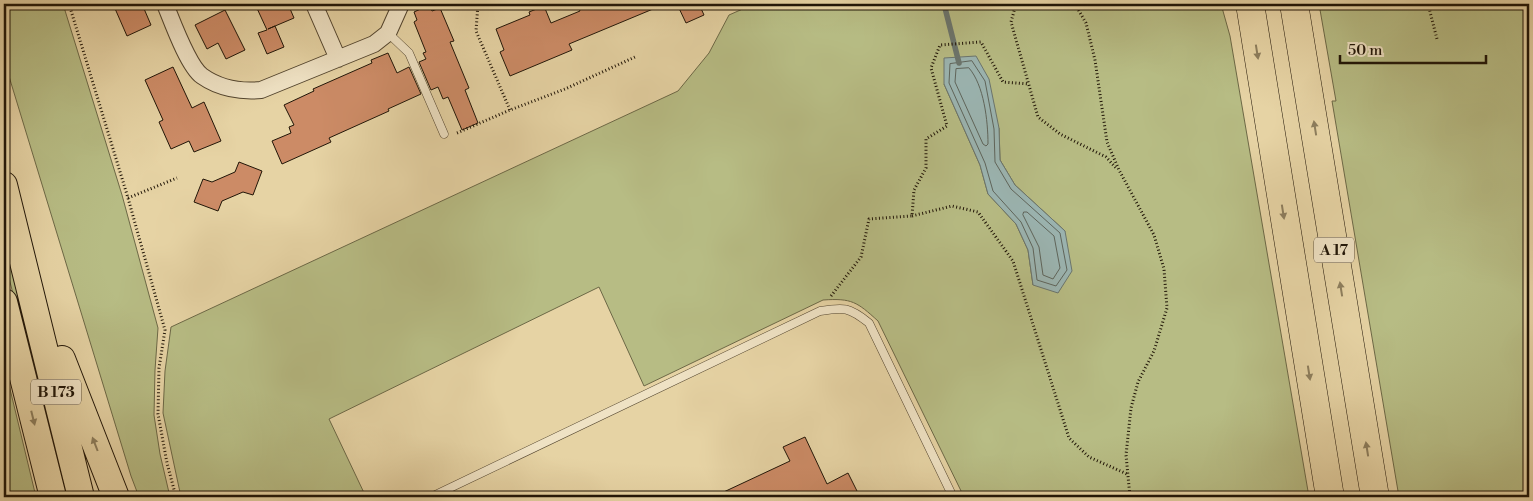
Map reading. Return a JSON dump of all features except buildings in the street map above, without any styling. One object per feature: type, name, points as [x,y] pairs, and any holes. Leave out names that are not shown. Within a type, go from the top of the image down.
[{"type":"highway","name":"A 17","points":[[1250,4],[1330,497]]},
{"type":"highway","name":"A 17","points":[[1294,4],[1375,497]]},
{"type":"highway","name":"B 173","points":[[4,184],[81,497]]},
{"type":"highway","points":[[30,287],[62,361],[116,497]]},
{"type":"highway","name":"B 173","points":[[4,302],[53,497]]},
{"type":"street","points":[[165,4],[187,55],[201,75],[225,88],[249,91],[261,90],[374,44],[388,33],[401,4]]},
{"type":"street","points":[[314,4],[338,59]]},
{"type":"lane","points":[[388,33],[409,53],[444,134]]},
{"type":"lane","points":[[431,497],[820,311],[842,307],[858,314],[869,323],[953,497]]},
{"type":"path","points":[[69,4],[128,198],[165,330],[159,368],[158,414],[167,464],[176,497]]},
{"type":"path","points":[[478,4],[476,31],[510,110]]},
{"type":"path","points":[[1016,4],[1010,22],[1038,117],[1060,134],[1106,157],[1119,170]]},
{"type":"path","points":[[1075,4],[1086,23],[1095,60],[1107,142],[1119,170],[1154,235],[1164,269],[1166,308],[1154,351],[1138,382],[1130,408],[1126,454],[1130,497]]},
{"type":"path","points":[[1428,4],[1437,39]]},
{"type":"path","points":[[912,216],[914,190],[926,168],[926,139],[947,126],[931,68],[940,45],[981,42],[1003,82],[1028,84]]},
{"type":"path","points":[[444,134],[458,133],[565,89],[636,57]]},
{"type":"path","points":[[128,198],[177,178]]},
{"type":"path","points":[[820,311],[861,257],[869,219],[912,216],[952,206],[978,212],[1013,261],[1069,438],[1089,457],[1127,474]]},
{"type":"green space","points":[[4,4],[63,4],[122,195],[158,328],[154,415],[160,454],[170,497],[139,497],[131,476],[4,60]]},
{"type":"green space","points":[[754,4],[1221,4],[1230,36],[1309,497],[964,497],[878,321],[859,305],[841,300],[823,300],[644,386],[599,287],[329,419],[366,497],[181,497],[163,413],[165,371],[171,327],[678,91],[709,53],[729,15]],"holes":[[[944,84],[999,128],[1000,160],[1015,185],[1065,231],[1033,285],[1028,250],[1016,224],[988,194],[980,165]]]},
{"type":"green space","points":[[1319,4],[1529,4],[1529,497],[1399,497],[1332,101],[1336,101]]},
{"type":"green space","points":[[4,229],[71,497],[64,497],[4,258]]},
{"type":"green space","points":[[4,364],[36,497],[4,497]]},
{"type":"water","points":[[976,56],[989,79],[999,128],[1000,160],[1015,185],[1065,231],[1072,271],[1058,293],[1033,285],[1028,250],[1016,224],[988,194],[980,165],[944,84],[944,58]]},
{"type":"waterway","points":[[944,4],[959,63]]}]
